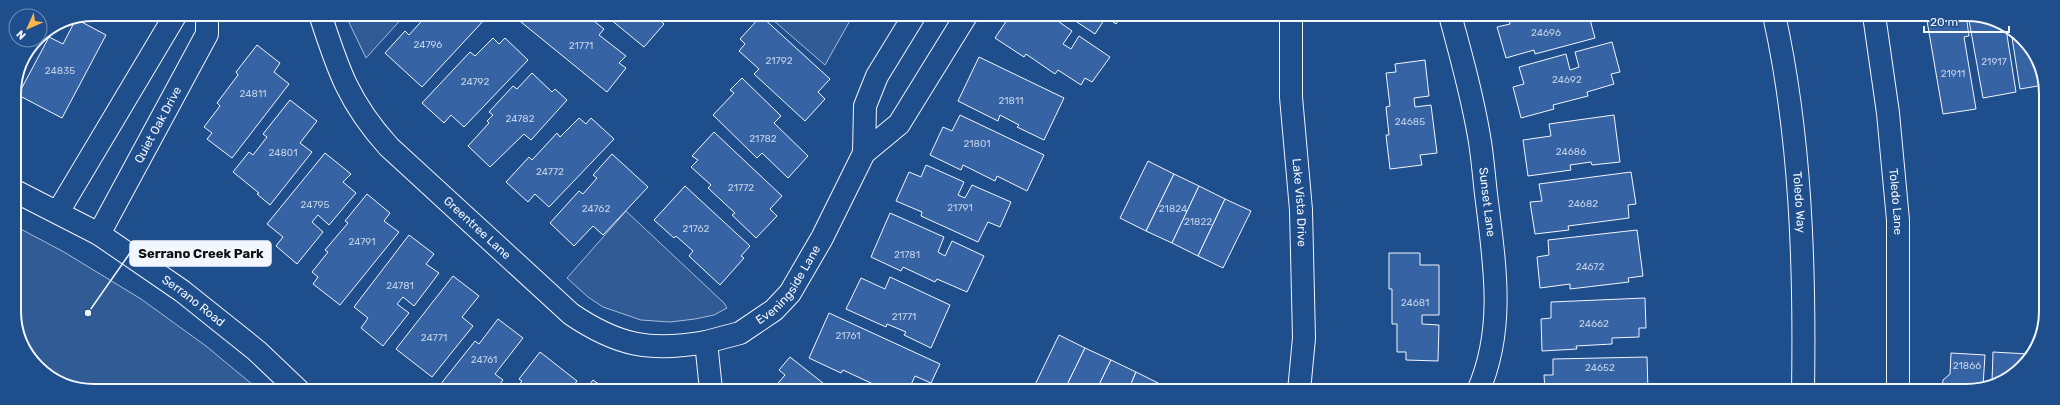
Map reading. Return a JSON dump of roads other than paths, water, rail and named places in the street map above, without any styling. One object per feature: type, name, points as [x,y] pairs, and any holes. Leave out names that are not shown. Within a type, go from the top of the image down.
[{"type":"street","points":[[58,212],[169,21]]},
{"type":"street","points":[[196,21],[207,24]]},
{"type":"street","name":"Greentree Lane","points":[[322,21],[341,77],[354,102],[369,125],[389,147],[571,314],[590,328],[621,342],[667,347],[706,342]]},
{"type":"street","name":"Eveningside Lane","points":[[864,153],[865,106],[876,76],[911,21]]},
{"type":"street","name":"Eveningside Lane","points":[[706,342],[740,333],[774,310],[790,293],[822,238],[864,153],[899,124],[963,21]]},
{"type":"street","name":"Lake Vista Drive","points":[[1292,21],[1291,97],[1301,210],[1304,338],[1300,384]]},
{"type":"street","name":"Sunset Lane","points":[[1452,21],[1479,136],[1494,256],[1496,328],[1487,371],[1481,384]]},
{"type":"street","name":"Toledo Way","points":[[1775,21],[1795,150],[1802,241],[1803,384]]},
{"type":"street","name":"Toledo Lane","points":[[1875,21],[1888,113],[1898,220],[1898,384]]},
{"type":"street","name":"Quiet Oak Drive","points":[[99,234],[207,24]]},
{"type":"street","name":"Serrano Road","points":[[21,194],[99,234],[182,291],[257,351],[292,384]]},
{"type":"street","points":[[706,342],[710,384]]},
{"type":"place","name":"Serrano Creek Park","points":[[88,313]]}]
